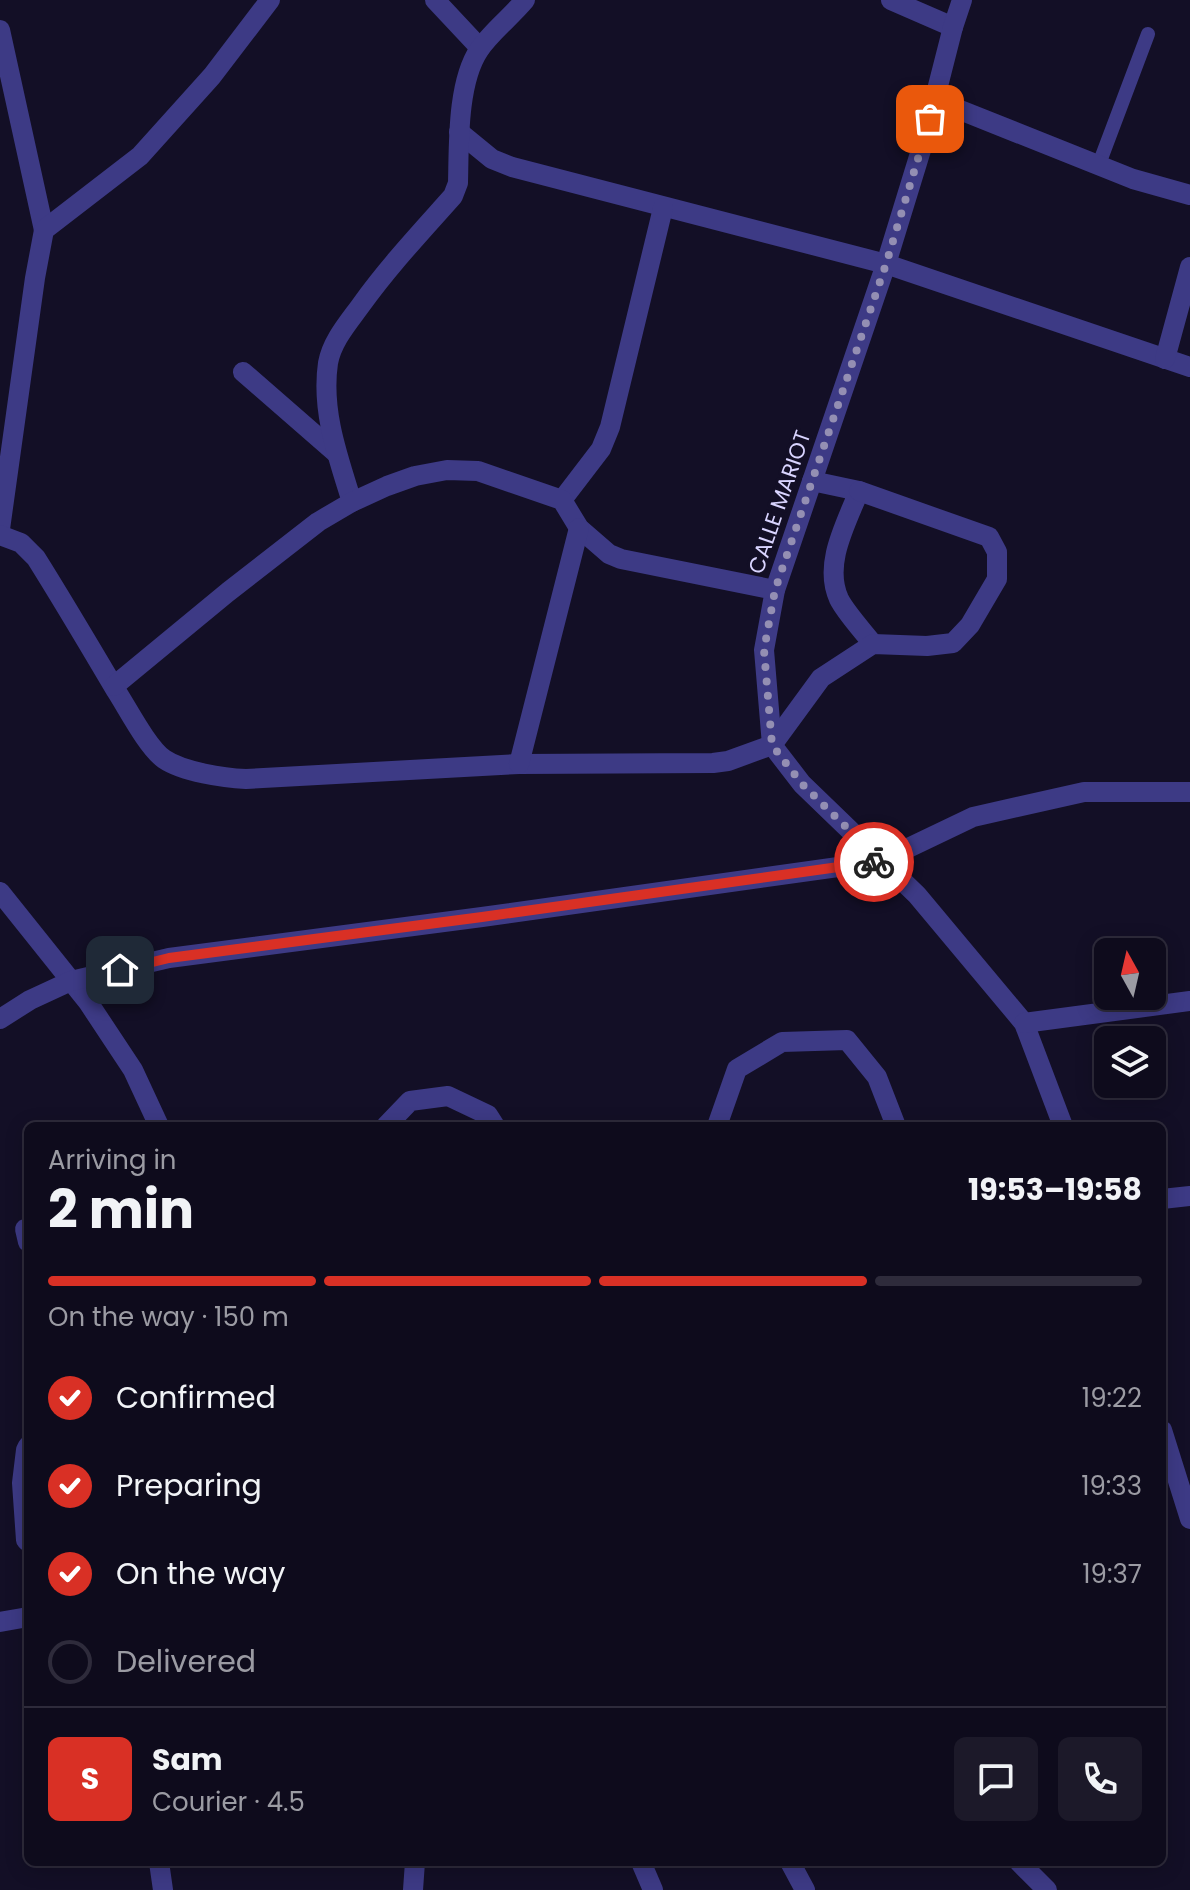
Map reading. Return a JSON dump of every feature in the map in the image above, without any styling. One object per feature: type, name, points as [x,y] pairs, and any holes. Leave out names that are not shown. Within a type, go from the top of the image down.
[{"type":"street","points":[[435,0],[480,48]]},
{"type":"street","points":[[352,502],[328,413],[329,360],[335,342],[384,274],[453,196],[458,183],[459,132],[467,76],[480,48],[525,0]]},
{"type":"street","points":[[891,0],[953,27]]},
{"type":"street","name":"CALLE MARIOT","points":[[772,745],[764,650],[775,590],[886,264],[921,152],[962,0]]},
{"type":"street","points":[[44,230],[140,156],[212,76],[259,5]]},
{"type":"street","points":[[0,30],[44,230],[0,532],[21,543],[36,558],[155,751],[164,759],[213,776],[246,779],[519,764],[713,763],[728,761],[772,745],[821,678],[873,644],[927,646],[953,643],[970,625],[997,579],[997,552],[989,537],[859,491],[812,481]]},
{"type":"street","points":[[935,100],[1133,179],[1190,195]]},
{"type":"street","points":[[459,132],[492,159],[512,167],[886,264],[1190,367]]},
{"type":"street","points":[[562,500],[601,449],[610,427],[663,208]]},
{"type":"street","points":[[1165,359],[1190,267]]},
{"type":"street","points":[[243,372],[337,454]]},
{"type":"street","points":[[114,686],[318,522],[387,486],[415,476],[447,470],[478,471],[562,500],[579,528],[609,554],[621,559],[775,590]]},
{"type":"street","points":[[859,491],[835,553],[834,580],[840,600],[873,644]]},
{"type":"street","points":[[519,764],[579,528]]},
{"type":"street","points":[[772,745],[802,784],[917,895],[1024,1023],[1061,1122]]},
{"type":"street","points":[[0,1019],[30,1000],[71,981],[169,958],[881,861],[973,817],[1084,792],[1190,792]]},
{"type":"street","points":[[0,892],[88,1002],[133,1070],[157,1122]]},
{"type":"street","points":[[1024,1023],[1190,1001]]},
{"type":"street","points":[[718,1122],[737,1069],[782,1042],[847,1040],[877,1077],[894,1122]]},
{"type":"street","points":[[390,1122],[410,1101],[448,1096],[488,1115],[492,1122]]},
{"type":"street","points":[[1166,1199],[1190,1196]]},
{"type":"street","points":[[1166,1443],[1190,1519]]},
{"type":"street","points":[[24,1466],[24,1512]]},
{"type":"street","points":[[0,1622],[24,1618]]},
{"type":"street","points":[[160,1866],[163,1890]]},
{"type":"street","points":[[413,1890],[415,1866]]},
{"type":"street","points":[[643,1866],[653,1890]]},
{"type":"street","points":[[792,1866],[805,1890]]},
{"type":"street","points":[[1023,1866],[1047,1890]]},
{"type":"lane","points":[[1099,164],[1148,34]]},
{"type":"way so far","points":[[874,862],[881,861],[802,784],[772,745],[764,650],[775,590],[886,264],[930,119]]},
{"type":"route","points":[[120,970],[169,958],[874,862]]}]
